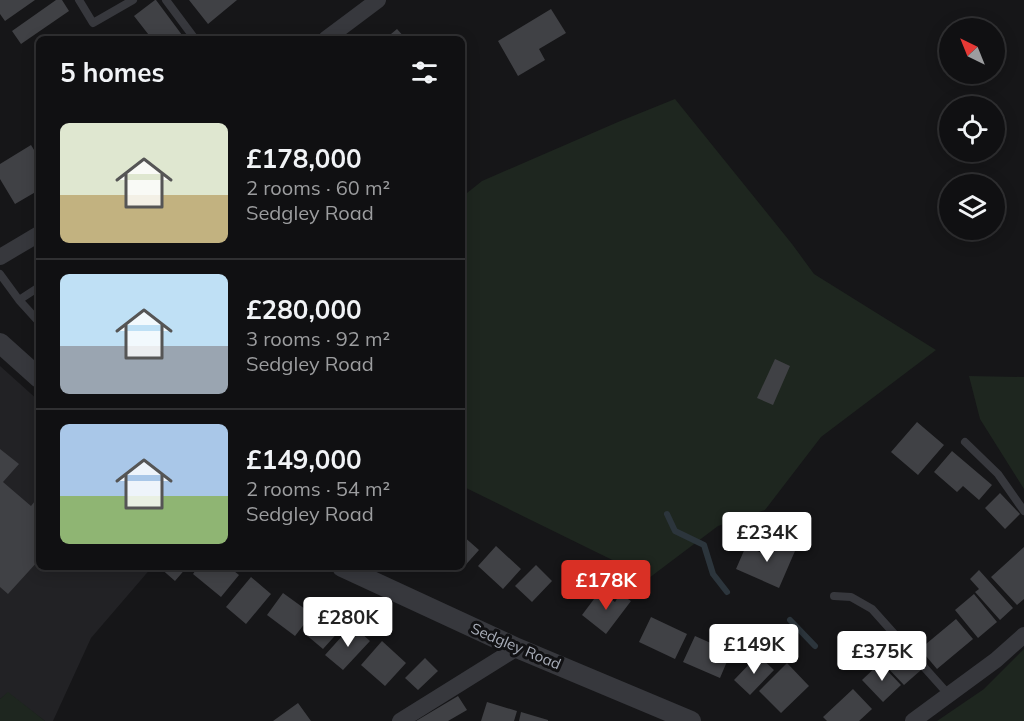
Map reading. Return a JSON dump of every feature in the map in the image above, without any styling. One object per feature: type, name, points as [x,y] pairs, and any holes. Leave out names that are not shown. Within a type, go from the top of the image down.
[{"type":"street","points":[[330,36],[378,0]]},
{"type":"street","points":[[0,257],[36,236]]},
{"type":"street","points":[[0,343],[36,375]]},
{"type":"street","name":"Sedgley Road","points":[[348,570],[517,648],[691,721]]},
{"type":"street","points":[[913,721],[996,660],[1024,635]]},
{"type":"street","points":[[400,721],[517,648]]},
{"type":"lane","points":[[80,0],[93,23],[133,0]]},
{"type":"lane","points":[[166,0],[193,36]]},
{"type":"lane","points":[[0,274],[36,319]]},
{"type":"lane","points":[[19,300],[36,289]]},
{"type":"lane","points":[[965,442],[998,474],[1024,511]]},
{"type":"lane","points":[[834,596],[851,597],[872,609],[949,694]]},
{"type":"shaded area","points":[[675,99],[814,274],[936,350],[821,437],[765,510],[718,526],[649,578],[465,487],[465,195],[482,181]]},
{"type":"shaded area","points":[[0,366],[36,398],[36,570],[149,570],[91,638],[53,721],[45,721],[8,693],[0,699]]},
{"type":"shaded area","points":[[969,376],[1024,377],[1024,489],[980,419]]},
{"type":"shaded area","points":[[1024,649],[1024,721],[937,721],[984,689]]},
{"type":"shaded area","points":[[8,692],[45,721],[0,721],[0,699]]},
{"type":"building","points":[[0,0],[35,0],[5,21],[0,14]]},
{"type":"building","points":[[56,0],[62,0],[69,11],[21,44],[12,31]]},
{"type":"building","points":[[156,0],[183,36],[150,36],[134,16]]},
{"type":"building","points":[[189,0],[237,0],[208,24]]},
{"type":"building","points":[[551,9],[566,33],[539,49],[545,60],[518,76],[498,41]]},
{"type":"building","points":[[397,29],[403,36],[389,36]]},
{"type":"building","points":[[31,145],[36,153],[36,192],[15,204],[0,179],[0,164]]},
{"type":"building","points":[[775,359],[790,366],[773,405],[757,398]]},
{"type":"building","points":[[917,422],[944,445],[918,475],[891,452]]},
{"type":"building","points":[[0,449],[19,464],[3,482],[31,506],[36,500],[36,563],[8,594],[0,587]]},
{"type":"building","points":[[952,451],[992,485],[979,500],[963,486],[957,492],[934,472]]},
{"type":"building","points":[[1000,493],[1020,514],[1005,529],[985,508]]},
{"type":"building","points":[[465,538],[479,550],[465,566]]},
{"type":"building","points":[[770,540],[795,551],[779,588],[736,569],[746,546],[764,554]]},
{"type":"building","points":[[496,546],[521,569],[503,589],[478,566]]},
{"type":"building","points":[[1024,547],[1024,599],[1017,605],[991,577]]},
{"type":"building","points":[[536,565],[552,581],[532,602],[515,586]]},
{"type":"building","points":[[162,570],[184,570],[175,581]]},
{"type":"building","points":[[196,570],[233,570],[239,575],[221,597],[193,574]]},
{"type":"building","points":[[979,570],[1013,608],[1000,620],[975,592],[979,589],[970,579]]},
{"type":"building","points":[[251,577],[271,594],[246,624],[226,607]]},
{"type":"building","points":[[600,591],[615,602],[620,594],[631,601],[606,634],[582,615]]},
{"type":"building","points":[[283,593],[312,614],[295,636],[267,615]]},
{"type":"building","points":[[974,594],[997,622],[978,638],[955,610]]},
{"type":"building","points":[[322,612],[341,629],[323,649],[304,633]]},
{"type":"building","points":[[651,617],[687,634],[675,659],[639,642]]},
{"type":"building","points":[[956,619],[973,639],[937,669],[920,649]]},
{"type":"building","points":[[352,625],[370,641],[343,670],[325,655]]},
{"type":"building","points":[[695,636],[731,652],[720,678],[683,662]]},
{"type":"building","points":[[382,641],[406,663],[385,686],[361,665]]},
{"type":"building","points":[[901,647],[921,670],[904,685],[883,663]]},
{"type":"building","points":[[758,655],[774,670],[750,695],[734,680]]},
{"type":"building","points":[[425,658],[438,671],[418,690],[405,678]]},
{"type":"building","points":[[787,663],[809,686],[781,713],[759,691]]},
{"type":"building","points":[[880,663],[901,685],[883,702],[862,680]]},
{"type":"building","points":[[853,689],[872,709],[859,721],[827,721],[823,717]]},
{"type":"building","points":[[458,696],[467,710],[448,721],[416,721]]},
{"type":"building","points":[[487,702],[517,711],[514,721],[481,721]]},
{"type":"building","points":[[298,703],[311,721],[273,721]]},
{"type":"building","points":[[521,712],[548,720],[548,721],[519,721]]},
{"type":"waterway","points":[[667,514],[675,531],[704,545],[713,574],[727,592]]},
{"type":"waterway","points":[[790,620],[815,646]]}]
